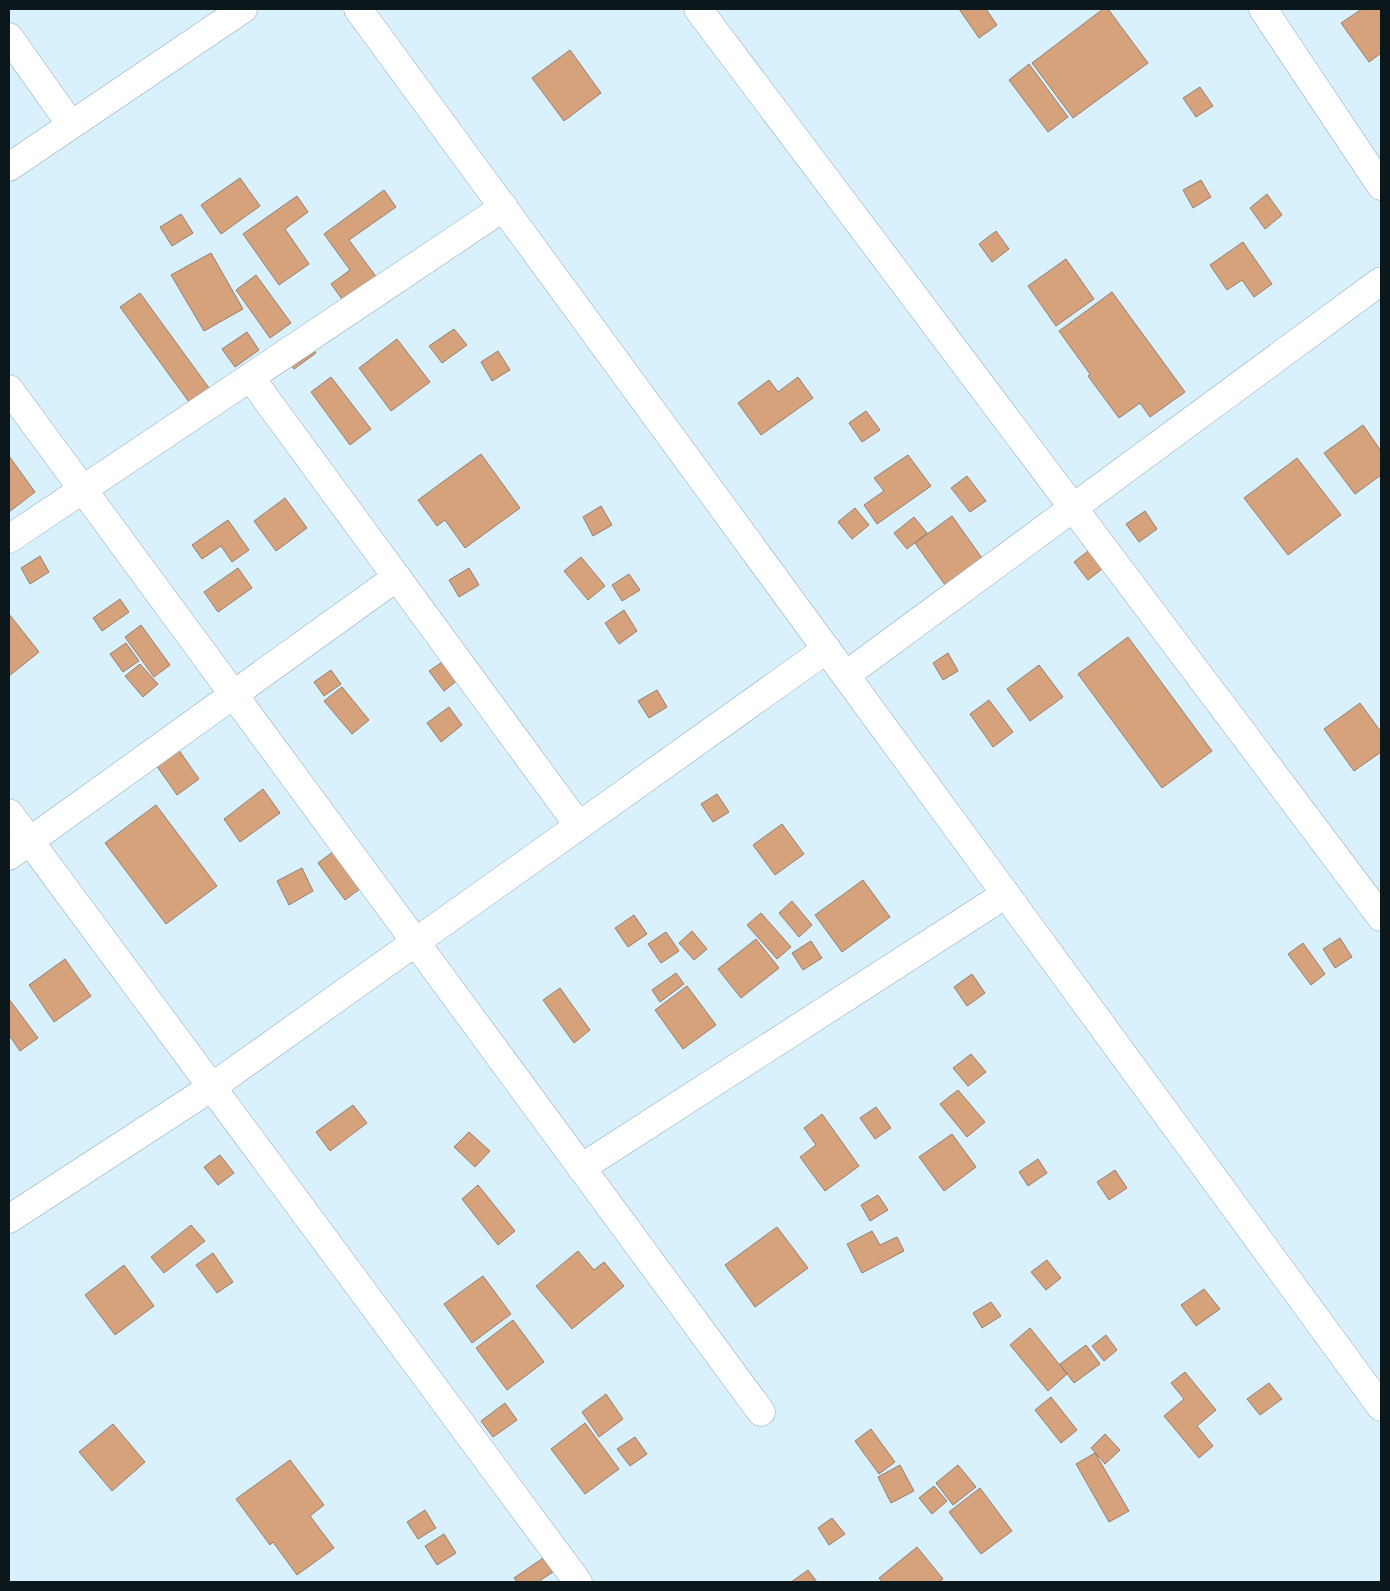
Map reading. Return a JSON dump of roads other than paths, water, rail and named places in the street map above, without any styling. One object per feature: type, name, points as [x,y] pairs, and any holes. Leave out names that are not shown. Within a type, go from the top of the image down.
[{"type":"street","points":[[9,167],[243,9]]},
{"type":"street","points":[[358,9],[1381,1407]]},
{"type":"street","points":[[698,9],[1381,917]]},
{"type":"street","points":[[1262,9],[1381,186]]},
{"type":"street","points":[[9,37],[71,125]]},
{"type":"street","points":[[9,539],[504,207]]},
{"type":"street","points":[[846,675],[1381,281]]},
{"type":"street","points":[[250,377],[579,826]]},
{"type":"street","points":[[9,389],[761,1412]]},
{"type":"street","points":[[20,849],[396,577]]},
{"type":"street","points":[[9,1219],[212,1087],[827,649]]},
{"type":"street","points":[[9,813],[20,849],[212,1087],[578,1582]]},
{"type":"street","points":[[581,1168],[1006,894]]}]
